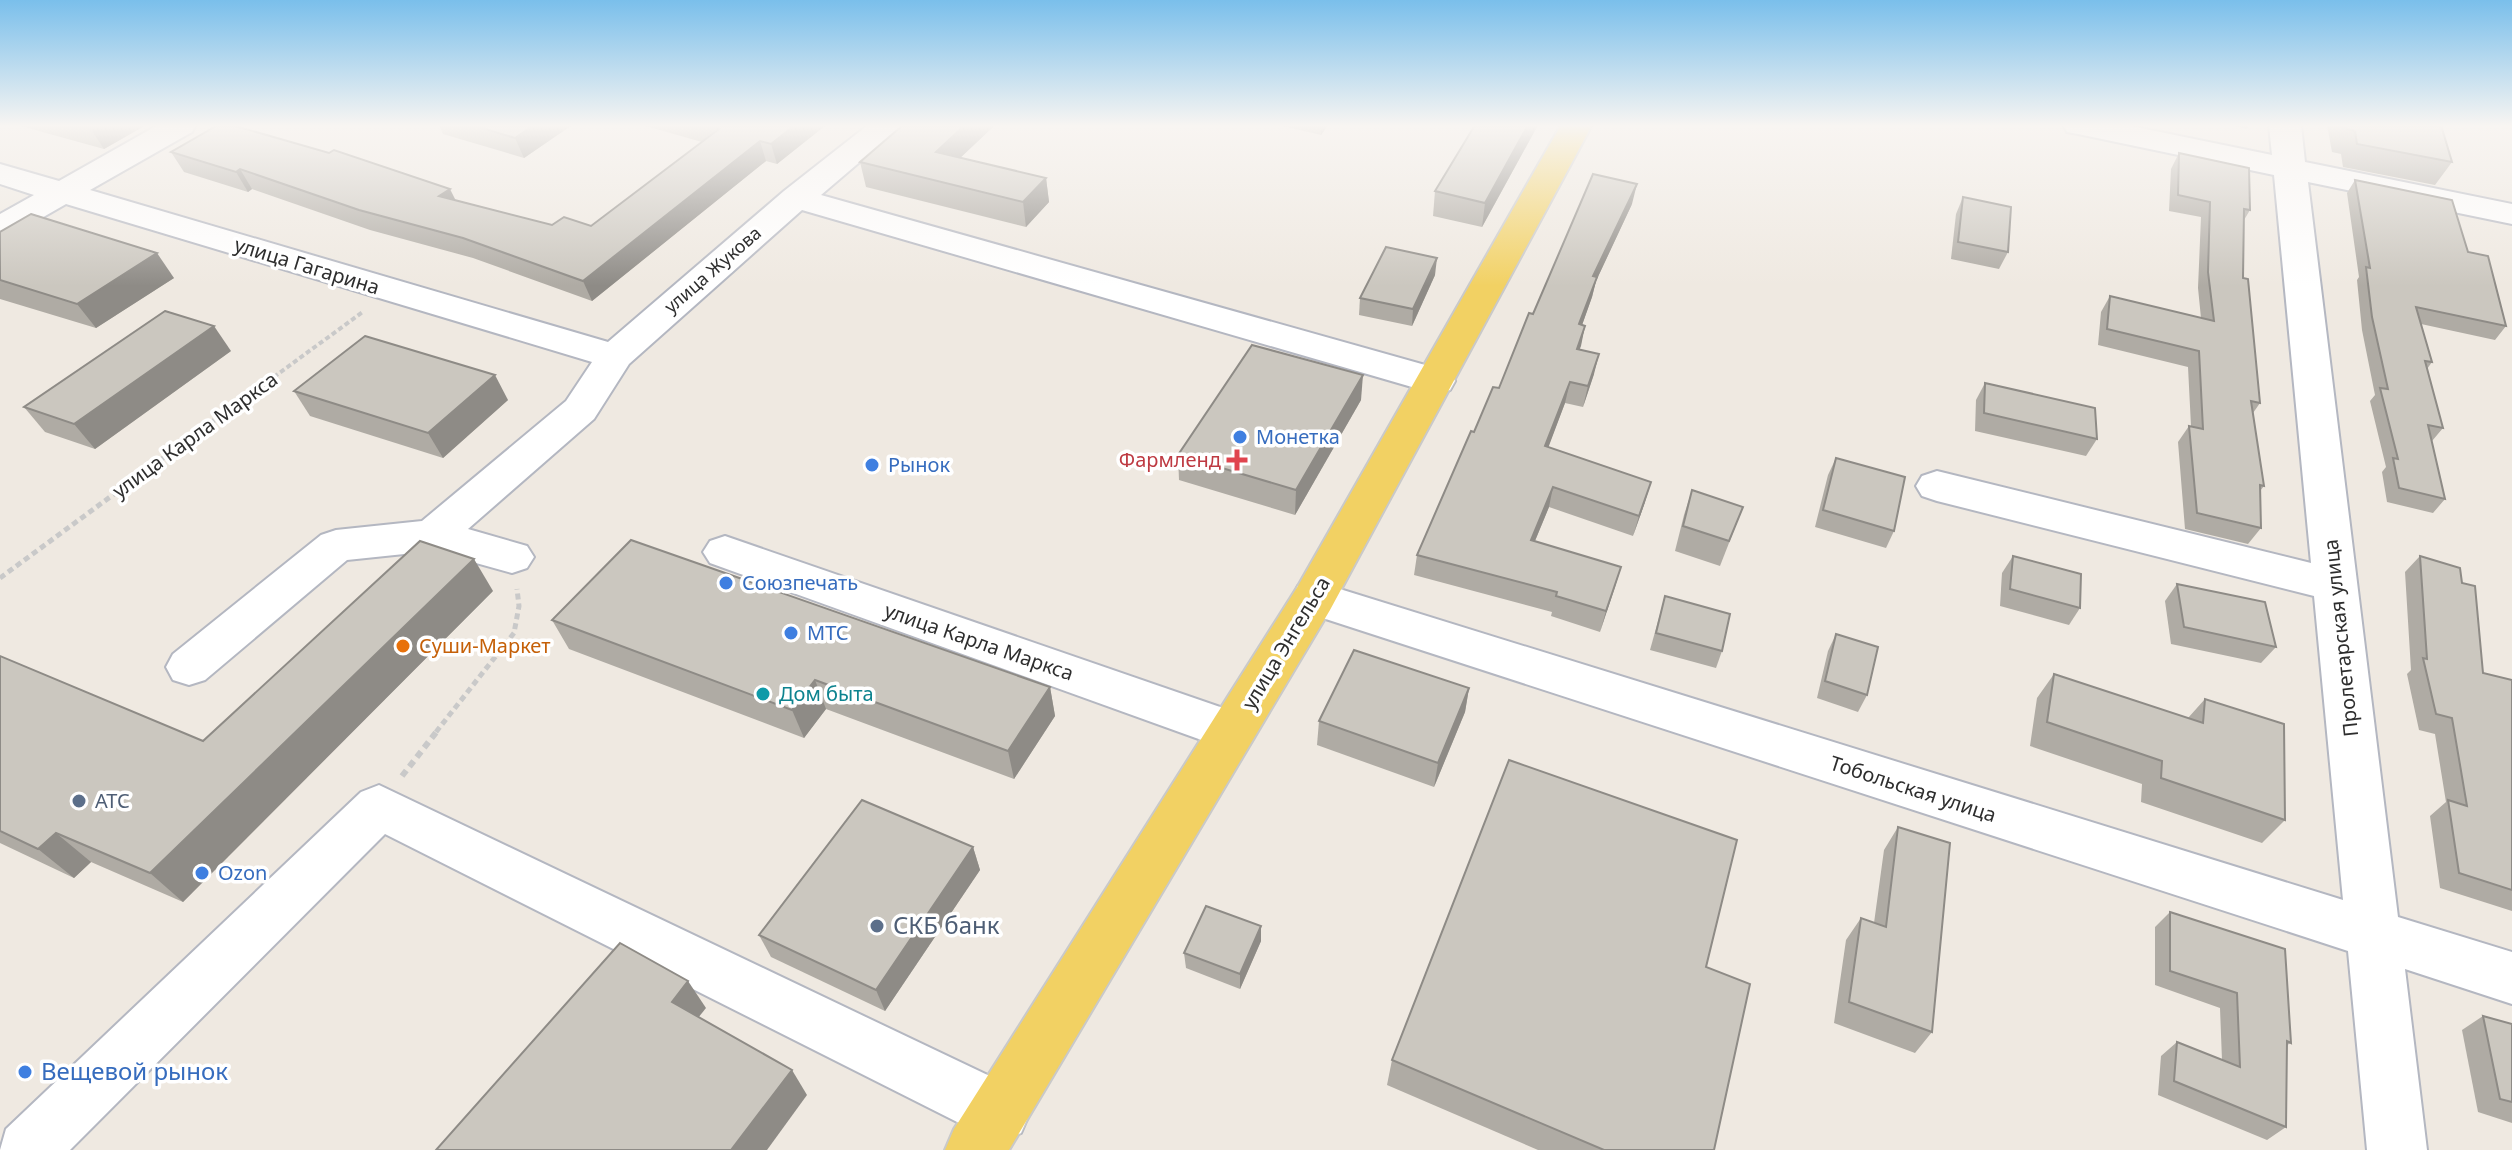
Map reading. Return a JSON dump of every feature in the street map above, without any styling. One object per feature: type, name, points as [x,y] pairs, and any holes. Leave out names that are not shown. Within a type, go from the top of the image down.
[{"type":"main road","name":"улица Энгельса","points":[[987,1131],[1314,598],[1547,179]]},
{"type":"street","name":"улица Гагарина","points":[[15,179],[615,356]]},
{"type":"street","points":[[0,228],[86,179]]},
{"type":"street","name":"улица Жукова","points":[[433,535],[580,410],[615,356],[820,179]]},
{"type":"street","name":"Пролетарская улица","points":[[2291,179],[2397,1150]]},
{"type":"street","points":[[2394,179],[2512,214]]},
{"type":"street","points":[[796,198],[1436,381]]},
{"type":"street","points":[[1937,486],[2335,585]]},
{"type":"street","points":[[189,667],[336,546],[433,535],[512,557]]},
{"type":"street","name":"улица Карла Маркса","points":[[725,552],[1232,731]]},
{"type":"street","name":"Тобольская улица","points":[[1314,598],[2512,978]]},
{"type":"street","points":[[27,1150],[379,807],[987,1131]]},
{"type":"path","name":"улица Карла Маркса","points":[[0,578],[390,291]]},
{"type":"path","points":[[379,807],[514,633],[519,606],[512,557]]},
{"type":"building","points":[[268,179],[419,179],[450,189],[439,196],[552,225],[564,217],[591,226],[653,179],[712,179],[583,281],[463,238],[359,210]]},
{"type":"building","points":[[928,179],[1045,179],[1023,202]]},
{"type":"building","points":[[1442,179],[1498,179],[1485,203],[1435,191]]},
{"type":"building","points":[[1591,179],[1614,179],[1637,184],[1593,276],[1597,277],[1579,324],[1585,326],[1577,349],[1599,354],[1588,386],[1570,382],[1545,446],[1651,482],[1639,516],[1553,487],[1531,540],[1621,567],[1606,611],[1556,596],[1557,592],[1417,555],[1471,431],[1474,432],[1493,387],[1499,388],[1529,313],[1533,314]]},
{"type":"building","points":[[2178,179],[2249,179],[2250,210],[2244,209],[2243,278],[2248,279],[2260,403],[2251,401],[2264,486],[2260,485],[2261,528],[2197,513],[2189,426],[2203,429],[2199,351],[2107,329],[2110,296],[2214,321],[2208,272],[2210,202],[2178,195]]},
{"type":"building","points":[[2355,180],[2452,200],[2468,252],[2488,256],[2506,326],[2416,307],[2432,362],[2425,361],[2443,428],[2428,425],[2445,499],[2399,488],[2393,458],[2398,459],[2380,388],[2388,389],[2372,317],[2366,267],[2370,268]]},
{"type":"building","points":[[1963,197],[2011,207],[2008,252],[1958,242]]},
{"type":"building","points":[[31,214],[157,253],[77,304],[0,280],[0,232]]},
{"type":"building","points":[[1386,247],[1437,258],[1413,309],[1360,298]]},
{"type":"building","points":[[165,311],[214,326],[74,424],[24,407]]},
{"type":"building","points":[[365,336],[495,375],[428,433],[294,391]]},
{"type":"building","points":[[1252,345],[1363,375],[1296,490],[1178,455]]},
{"type":"building","points":[[1985,383],[2095,408],[2097,439],[1984,413]]},
{"type":"building","points":[[1836,458],[1905,477],[1894,531],[1823,510]]},
{"type":"building","points":[[1692,490],[1743,507],[1729,541],[1683,526]]},
{"type":"building","points":[[631,540],[1050,687],[1008,751],[815,680],[792,710],[552,620]]},
{"type":"building","points":[[420,541],[474,559],[150,873],[56,833],[38,849],[0,831],[0,656],[203,741]]},
{"type":"building","points":[[2013,556],[2081,574],[2080,608],[2010,589]]},
{"type":"building","points":[[2420,556],[2460,568],[2462,583],[2475,586],[2483,673],[2512,680],[2512,890],[2459,873],[2448,800],[2467,806],[2452,718],[2436,714],[2423,658],[2427,659]]},
{"type":"building","points":[[2177,584],[2265,602],[2276,647],[2184,627]]},
{"type":"building","points":[[1665,596],[1730,614],[1722,651],[1656,633]]},
{"type":"building","points":[[1836,634],[1878,647],[1867,695],[1825,681]]},
{"type":"building","points":[[1354,650],[1469,688],[1438,763],[1319,721]]},
{"type":"building","points":[[2054,674],[2203,723],[2205,699],[2284,724],[2285,820],[2161,778],[2162,761],[2047,722]]},
{"type":"building","points":[[1509,760],[1737,840],[1706,967],[1750,984],[1714,1150],[1604,1150],[1392,1060]]},
{"type":"building","points":[[862,800],[973,847],[876,990],[759,935]]},
{"type":"building","points":[[1898,827],[1950,843],[1932,1032],[1849,1002],[1861,918],[1886,927]]},
{"type":"building","points":[[1206,906],[1261,926],[1240,974],[1184,953]]},
{"type":"building","points":[[2170,912],[2285,949],[2291,1043],[2287,1041],[2286,1127],[2174,1081],[2177,1042],[2240,1067],[2237,993],[2170,971]]},
{"type":"building","points":[[620,943],[688,981],[672,1002],[792,1070],[731,1150],[436,1150]]},
{"type":"building","points":[[2483,1016],[2512,1024],[2512,1102],[2500,1099]]},
{"type":"place","name":"Монетка","points":[[1240,437]]},
{"type":"place","name":"Фармленд","points":[[1237,460]]},
{"type":"place","name":"Рынок","points":[[872,465]]},
{"type":"place","name":"Союзпечать","points":[[726,583]]},
{"type":"place","name":"МТС","points":[[791,633]]},
{"type":"place","name":"Суши-Маркет","points":[[403,646]]},
{"type":"place","name":"Дом быта","points":[[763,694]]},
{"type":"place","name":"АТС","points":[[79,801]]},
{"type":"place","name":"Ozon","points":[[202,873]]},
{"type":"place","name":"СКБ банк","points":[[877,926]]},
{"type":"place","name":"Вещевой рынок","points":[[25,1072]]}]
